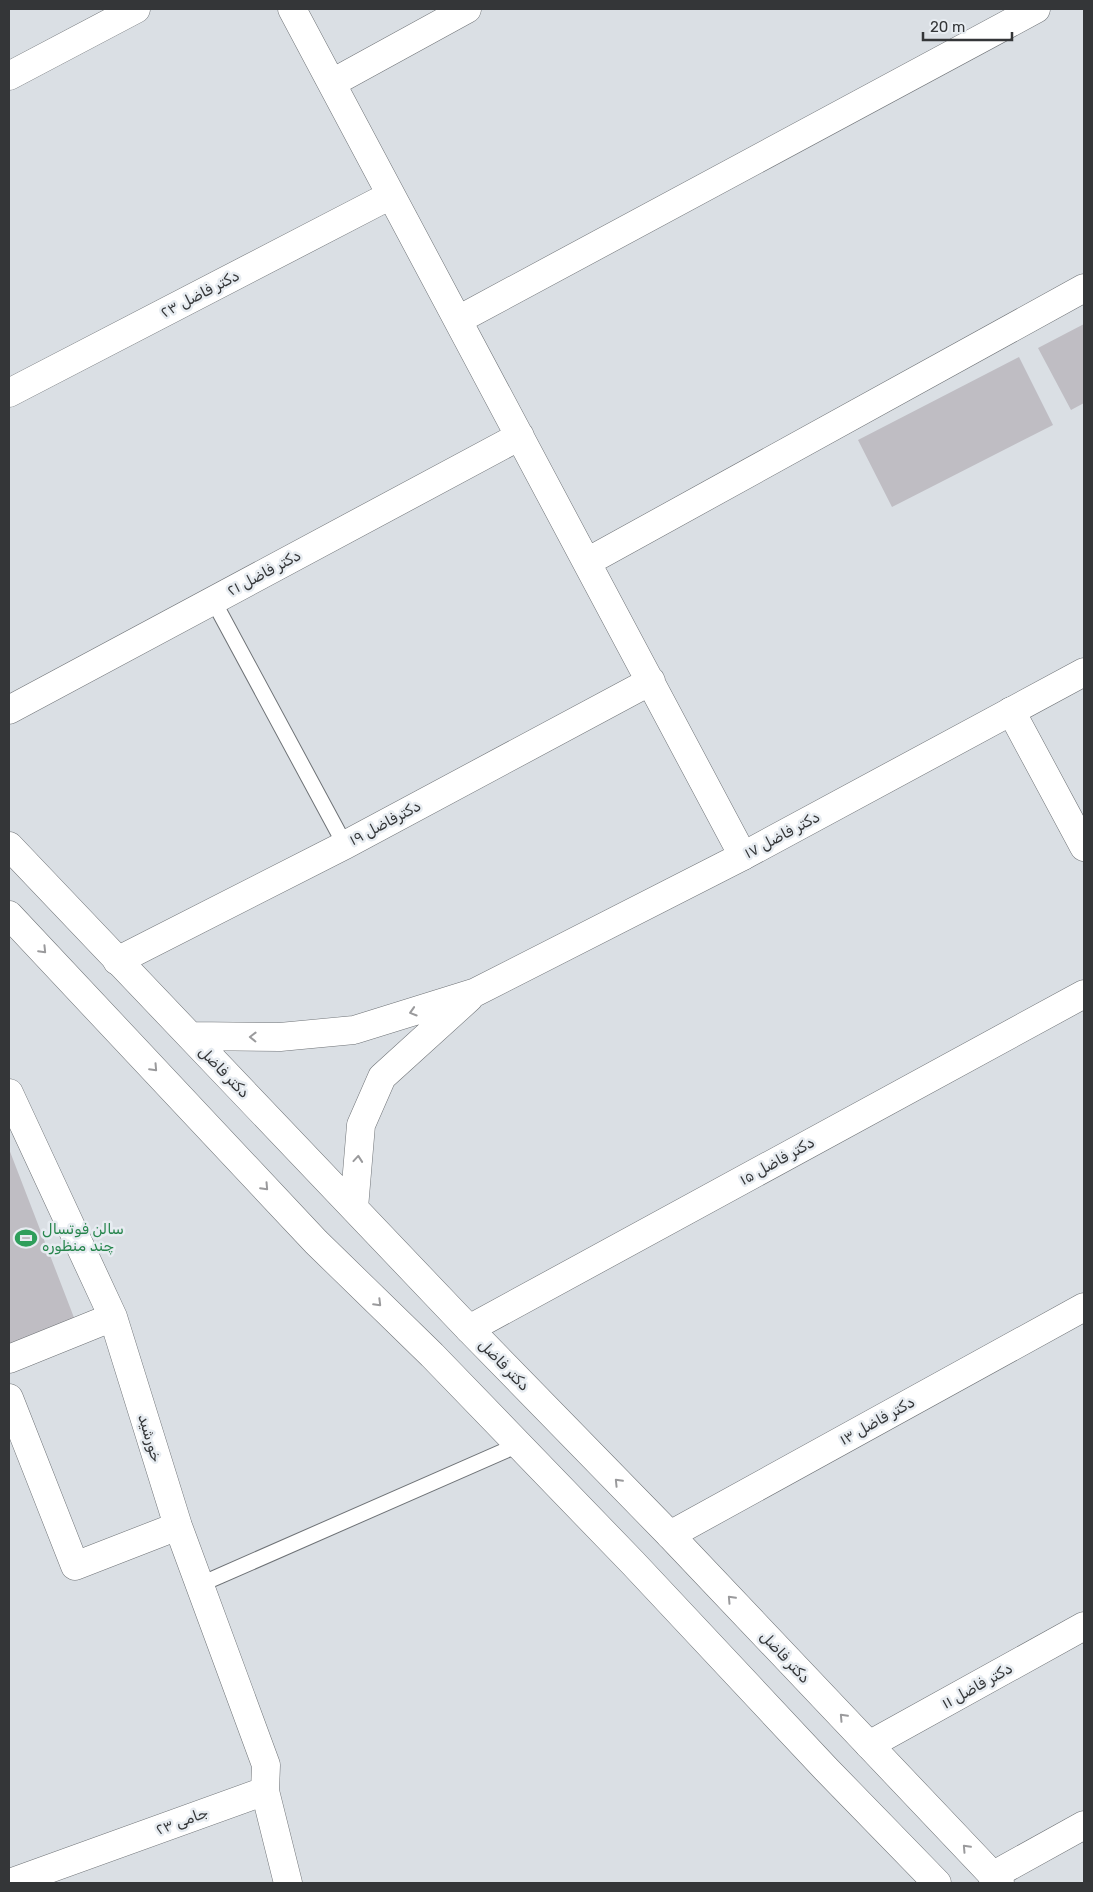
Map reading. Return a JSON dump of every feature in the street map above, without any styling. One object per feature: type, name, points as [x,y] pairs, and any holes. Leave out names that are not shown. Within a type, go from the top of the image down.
[{"type":"street","points":[[9,76],[136,9]]},
{"type":"street","points":[[292,9],[743,856]]},
{"type":"street","points":[[332,83],[467,9]]},
{"type":"street","points":[[458,320],[1036,9]]},
{"type":"street","name":"دکتر فاضل ۲۳","points":[[9,393],[390,195]]},
{"type":"street","points":[[587,562],[1084,288]]},
{"type":"street","name":"دکتر فاضل ۲۱","points":[[9,710],[520,436]]},
{"type":"street","name":"دکتر فاضل ۱۷","points":[[476,992],[743,856],[1084,672]]},
{"type":"street","name":"دکترفاضل ۱۹","points":[[118,962],[345,845],[651,682]]},
{"type":"street","points":[[1012,711],[1084,846]]},
{"type":"street","name":"دکتر فاضل","points":[[9,846],[469,1329],[670,1535],[996,1880]]},
{"type":"street","points":[[9,915],[316,1242],[432,1355],[633,1563],[826,1769],[938,1883]]},
{"type":"street","points":[[190,1036],[280,1037],[354,1030],[476,992]]},
{"type":"street","points":[[354,1208],[361,1125],[382,1077],[476,992]]},
{"type":"street","name":"دکتر فاضل ۱۵","points":[[469,1329],[1084,994]]},
{"type":"street","name":"خورشید","points":[[9,1092],[113,1317],[178,1526],[266,1765],[265,1791]]},
{"type":"street","name":"دکتر فاضل ۱۳","points":[[670,1535],[1084,1307]]},
{"type":"street","points":[[9,1359],[113,1317]]},
{"type":"street","points":[[9,1398],[75,1566],[178,1526]]},
{"type":"street","name":"دکتر فاضل ۱۱","points":[[869,1745],[1084,1626]]},
{"type":"street","points":[[265,1791],[288,1883]]},
{"type":"street","name":"جامی ۲۳","points":[[10,1883],[265,1791]]},
{"type":"street","points":[[996,1880],[1084,1825]]},
{"type":"lane","points":[[213,600],[345,845]]},
{"type":"lane","points":[[199,1585],[518,1445]]},
{"type":"building","points":[[1084,324],[1084,403],[1071,410],[1038,348]]},
{"type":"building","points":[[1019,357],[1053,425],[892,507],[858,440]]},
{"type":"building","name":"سالن فوتسال چند منظوره","points":[[9,1149],[78,1328],[9,1354]]},
{"type":"place","name":"سالن فوتسال چند منظوره","points":[[26,1238]]}]
